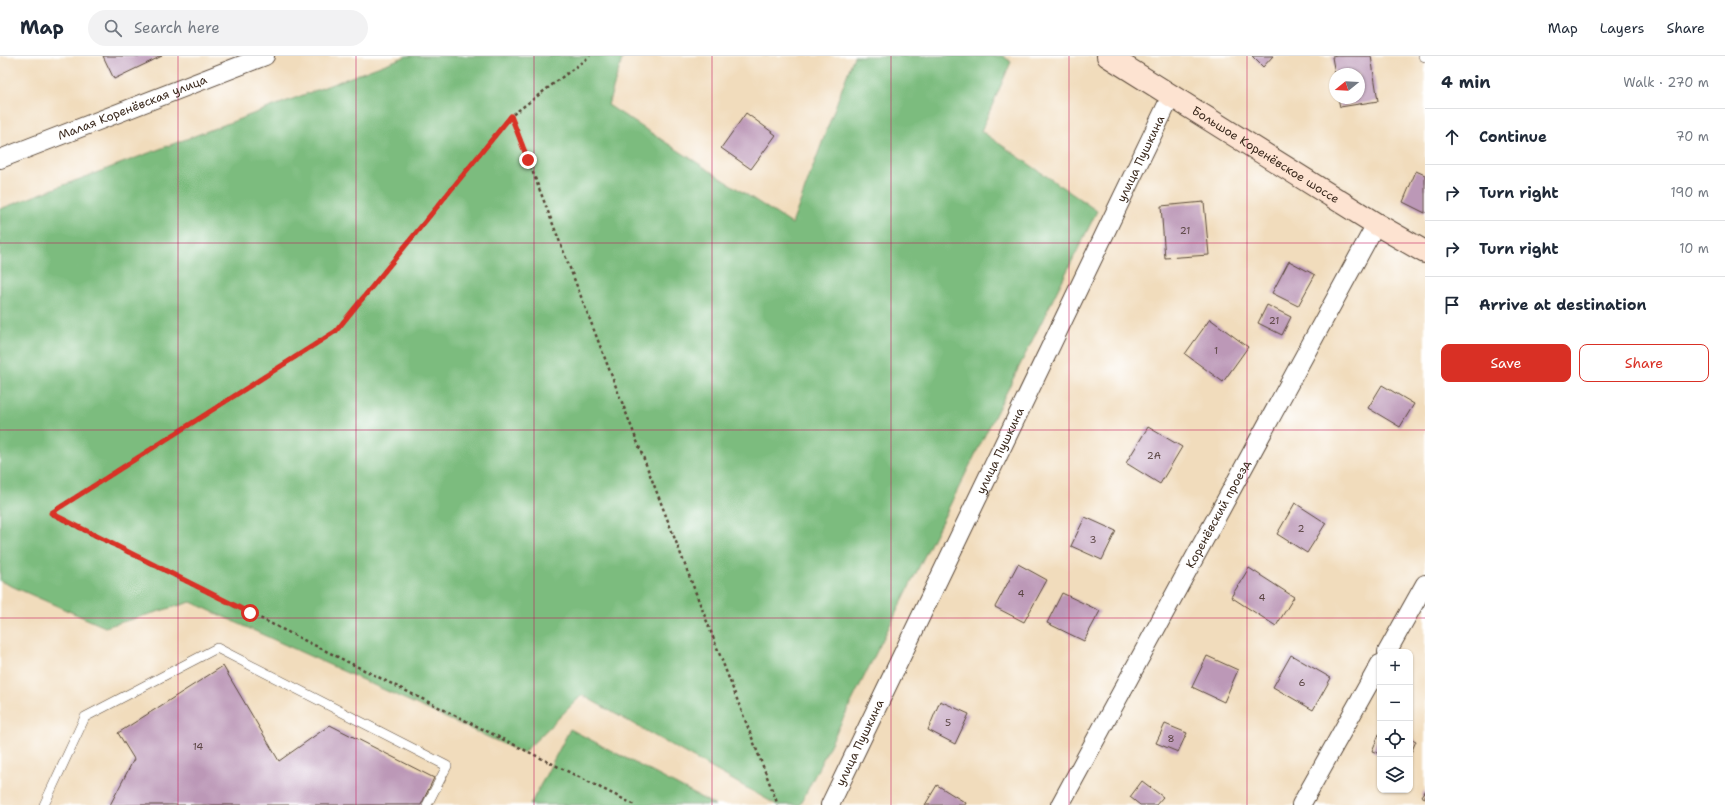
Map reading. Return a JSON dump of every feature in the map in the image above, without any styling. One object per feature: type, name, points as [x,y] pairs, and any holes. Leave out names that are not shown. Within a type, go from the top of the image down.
[{"type":"main road","name":"Большое Коренёвское шоссе","points":[[1108,56],[1376,224],[1425,252]]},
{"type":"street","name":"Малая Коренёвская улица","points":[[0,159],[265,56]]},
{"type":"street","name":"улица Пушкина","points":[[830,805],[1170,96]]},
{"type":"street","name":"Коренёвский проезд","points":[[1060,805],[1376,224]]},
{"type":"street","points":[[1389,649],[1425,584]]},
{"type":"street","points":[[1301,805],[1377,669]]},
{"type":"lane","points":[[44,805],[85,717],[217,648],[447,766],[427,805]]},
{"type":"path","points":[[590,56],[511,116],[336,331],[51,513],[635,805]]},
{"type":"path","points":[[511,116],[778,805]]},
{"type":"green space","points":[[407,56],[623,56],[608,105],[792,224],[854,56],[1003,56],[1011,62],[981,131],[1097,211],[800,805],[777,805],[582,695],[523,753],[191,602],[105,627],[0,581],[0,209]]},
{"type":"green space","points":[[570,729],[715,805],[530,805]]},
{"type":"building","points":[[103,56],[162,56],[114,79]]},
{"type":"building","points":[[1252,56],[1273,56],[1263,67]]},
{"type":"building","points":[[1371,56],[1378,101],[1365,103],[1365,68],[1334,68],[1332,57]]},
{"type":"building","points":[[1339,104],[1359,104],[1340,107]]},
{"type":"building","points":[[746,113],[776,135],[751,169],[721,148]]},
{"type":"building","points":[[1416,171],[1425,175],[1425,213],[1403,202]]},
{"type":"building","points":[[1204,202],[1209,255],[1165,258],[1161,206]]},
{"type":"building","points":[[1289,261],[1315,275],[1298,306],[1272,293]]},
{"type":"building","points":[[1267,305],[1291,317],[1282,335],[1258,323]]},
{"type":"building","points":[[1210,319],[1248,347],[1223,382],[1185,354]]},
{"type":"building","points":[[1382,385],[1414,404],[1400,427],[1368,408]]},
{"type":"building","points":[[1148,427],[1182,447],[1160,484],[1126,463]]},
{"type":"building","points":[[1295,503],[1326,523],[1307,553],[1277,534]]},
{"type":"building","points":[[1085,517],[1116,531],[1102,560],[1071,546]]},
{"type":"building","points":[[1018,564],[1047,580],[1024,622],[995,607]]},
{"type":"building","points":[[1249,568],[1294,597],[1276,626],[1231,597]]},
{"type":"building","points":[[1062,593],[1100,611],[1084,641],[1047,623]]},
{"type":"building","points":[[1291,655],[1331,678],[1313,710],[1273,687]]},
{"type":"building","points":[[1207,656],[1238,670],[1224,702],[1192,687]]},
{"type":"building","points":[[223,666],[279,761],[330,725],[434,778],[421,805],[110,805],[134,759],[118,733]]},
{"type":"building","points":[[940,701],[969,714],[955,744],[928,730]]},
{"type":"building","points":[[1165,724],[1187,733],[1178,752],[1156,743]]},
{"type":"building","points":[[1377,739],[1377,753],[1372,751]]},
{"type":"building","points":[[1413,740],[1416,741],[1413,748]]},
{"type":"building","points":[[1142,781],[1163,797],[1156,805],[1140,805],[1130,797]]},
{"type":"building","points":[[937,785],[966,803],[965,805],[925,805]]},
{"type":"building","points":[[1425,790],[1425,798],[1421,796]]},
{"type":"route","points":[[250,613],[51,513],[336,331],[511,116],[528,160]]}]
